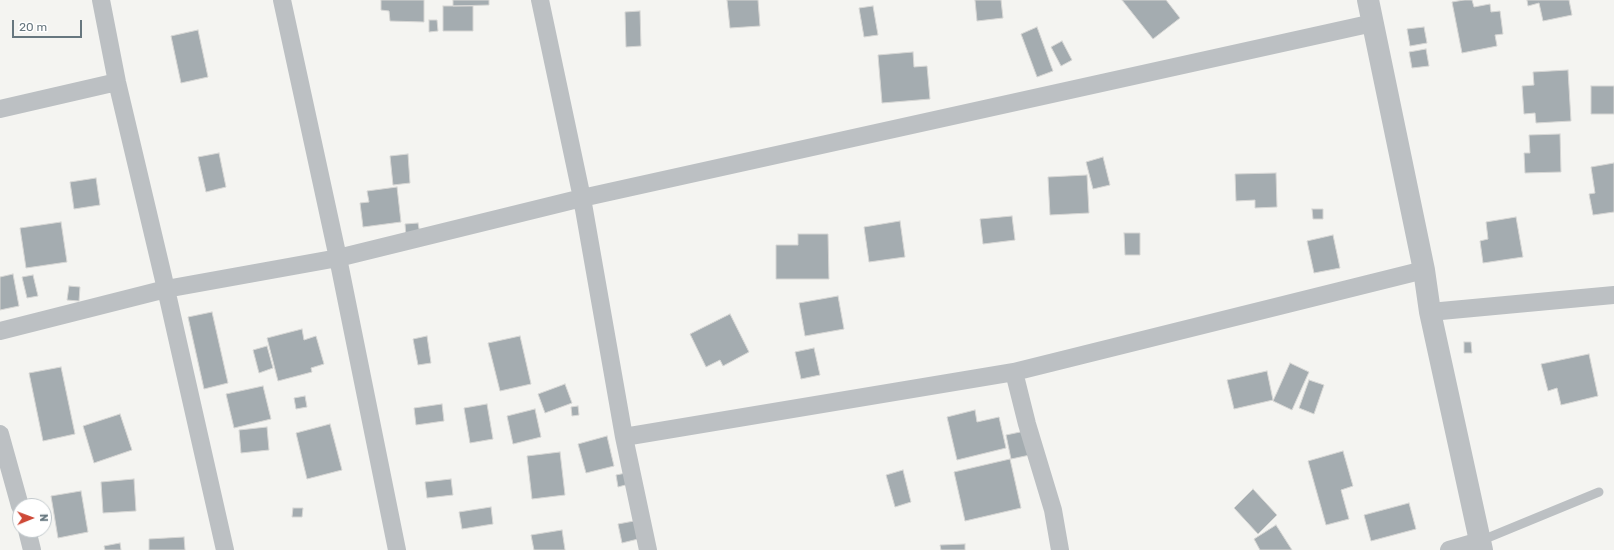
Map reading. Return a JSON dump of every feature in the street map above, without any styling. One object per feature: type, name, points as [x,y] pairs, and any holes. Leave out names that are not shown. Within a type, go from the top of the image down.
[{"type":"street","points":[[101,0],[118,82],[225,550]]},
{"type":"street","points":[[282,0],[338,258],[397,550]]},
{"type":"street","points":[[540,0],[582,198],[624,437],[648,550]]},
{"type":"street","points":[[1368,0],[1424,270],[1430,312],[1481,546],[1449,550]]},
{"type":"street","points":[[0,331],[166,289],[338,258],[582,198],[1373,23]]},
{"type":"street","points":[[0,109],[118,82]]},
{"type":"street","points":[[624,437],[1014,372],[1424,270]]},
{"type":"street","points":[[1430,312],[1614,295]]},
{"type":"street","points":[[1014,372],[1027,424],[1053,510],[1060,550]]},
{"type":"street","points":[[0,434],[18,498]]},
{"type":"street","points":[[29,538],[32,550]]},
{"type":"lane","points":[[1481,546],[1599,492]]},
{"type":"building","points":[[381,0],[424,0],[424,22],[390,21],[389,11],[381,10]]},
{"type":"building","points":[[453,0],[489,0],[489,5],[453,6]]},
{"type":"building","points":[[727,0],[758,0],[760,26],[730,28]]},
{"type":"building","points":[[975,0],[1001,0],[1003,18],[977,21]]},
{"type":"building","points":[[1122,0],[1166,0],[1180,18],[1153,39]]},
{"type":"building","points":[[1472,0],[1474,7],[1490,4],[1491,12],[1500,11],[1503,34],[1495,35],[1497,46],[1462,53],[1452,2]]},
{"type":"building","points":[[1527,0],[1569,0],[1572,15],[1543,21],[1539,3],[1528,6]]},
{"type":"building","points":[[443,6],[473,6],[473,31],[443,31]]},
{"type":"building","points":[[873,6],[878,35],[864,37],[859,8]]},
{"type":"building","points":[[640,11],[641,46],[626,47],[625,12]]},
{"type":"building","points":[[429,20],[437,20],[438,31],[429,32]]},
{"type":"building","points":[[1037,27],[1053,71],[1037,77],[1021,34]]},
{"type":"building","points":[[1424,27],[1427,43],[1410,46],[1407,29]]},
{"type":"building","points":[[198,30],[208,77],[181,83],[171,36]]},
{"type":"building","points":[[1062,41],[1072,60],[1061,66],[1051,47]]},
{"type":"building","points":[[1426,49],[1429,66],[1412,68],[1409,52]]},
{"type":"building","points":[[913,52],[914,67],[927,66],[930,99],[882,103],[878,55]]},
{"type":"building","points":[[1568,70],[1571,121],[1536,123],[1535,113],[1524,114],[1522,86],[1534,85],[1533,72]]},
{"type":"building","points":[[1591,86],[1614,86],[1614,114],[1591,114]]},
{"type":"building","points":[[1560,134],[1561,172],[1525,173],[1524,153],[1530,153],[1529,135]]},
{"type":"building","points":[[219,153],[226,187],[206,192],[198,157]]},
{"type":"building","points":[[408,154],[410,183],[393,185],[390,156]]},
{"type":"building","points":[[1103,157],[1110,185],[1093,189],[1086,162]]},
{"type":"building","points":[[1614,163],[1614,212],[1593,215],[1589,194],[1595,193],[1591,167]]},
{"type":"building","points":[[1276,173],[1277,207],[1255,208],[1255,200],[1236,201],[1235,174]]},
{"type":"building","points":[[1087,175],[1089,213],[1050,215],[1048,177]]},
{"type":"building","points":[[96,178],[100,205],[74,209],[70,182]]},
{"type":"building","points":[[397,187],[401,222],[363,227],[360,203],[369,202],[367,191]]},
{"type":"building","points":[[1312,209],[1323,209],[1323,219],[1313,219]]},
{"type":"building","points":[[1012,216],[1015,240],[983,244],[980,219]]},
{"type":"building","points":[[1516,217],[1523,257],[1483,263],[1480,241],[1488,239],[1486,222]]},
{"type":"building","points":[[900,221],[905,257],[869,262],[864,227]]},
{"type":"building","points":[[61,222],[67,262],[26,268],[20,228]]},
{"type":"building","points":[[418,223],[420,234],[406,236],[405,224]]},
{"type":"building","points":[[1124,233],[1140,233],[1140,255],[1125,255]]},
{"type":"building","points":[[798,234],[828,234],[829,279],[776,279],[776,245],[798,245]]},
{"type":"building","points":[[1333,235],[1340,268],[1314,273],[1307,241]]},
{"type":"building","points":[[13,274],[19,306],[0,310],[0,277]]},
{"type":"building","points":[[33,275],[38,296],[27,298],[22,277]]},
{"type":"building","points":[[69,286],[80,287],[79,301],[67,300]]},
{"type":"building","points":[[838,296],[844,329],[805,336],[799,303]]},
{"type":"building","points":[[212,312],[228,383],[204,389],[188,317]]},
{"type":"building","points":[[730,314],[749,352],[723,366],[720,360],[706,367],[690,334]]},
{"type":"building","points":[[302,329],[304,340],[316,336],[324,364],[311,368],[312,372],[278,381],[267,338]]},
{"type":"building","points":[[427,336],[431,363],[418,365],[413,339]]},
{"type":"building","points":[[520,336],[531,384],[500,391],[488,343]]},
{"type":"building","points":[[1464,342],[1471,342],[1472,353],[1464,353]]},
{"type":"building","points":[[267,346],[273,368],[259,373],[253,350]]},
{"type":"building","points":[[814,348],[820,375],[801,379],[795,352]]},
{"type":"building","points":[[1589,354],[1598,396],[1561,405],[1557,388],[1548,391],[1541,364]]},
{"type":"building","points":[[1290,363],[1309,372],[1292,410],[1273,401]]},
{"type":"building","points":[[61,367],[75,434],[43,441],[29,373]]},
{"type":"building","points":[[1267,371],[1273,400],[1234,409],[1227,380]]},
{"type":"building","points":[[1309,380],[1324,385],[1314,414],[1299,408]]},
{"type":"building","points":[[565,384],[572,403],[545,413],[538,394]]},
{"type":"building","points":[[263,386],[271,419],[234,428],[226,394]]},
{"type":"building","points":[[305,396],[307,407],[296,409],[294,398]]},
{"type":"building","points":[[442,404],[444,421],[416,425],[414,408]]},
{"type":"building","points":[[487,404],[493,439],[470,443],[464,408]]},
{"type":"building","points":[[578,406],[579,415],[572,416],[571,407]]},
{"type":"building","points":[[535,409],[541,437],[513,444],[507,416]]},
{"type":"building","points":[[975,410],[977,422],[999,417],[1006,448],[957,460],[947,417]]},
{"type":"building","points":[[120,414],[132,450],[94,463],[83,426]]},
{"type":"building","points":[[330,424],[342,470],[307,479],[296,433]]},
{"type":"building","points":[[267,427],[269,450],[241,453],[239,430]]},
{"type":"building","points":[[1025,431],[1030,455],[1011,459],[1006,435]]},
{"type":"building","points":[[607,436],[614,466],[586,473],[578,444]]},
{"type":"building","points":[[1343,451],[1353,486],[1341,490],[1349,519],[1326,525],[1308,461]]},
{"type":"building","points":[[560,452],[565,495],[532,499],[527,456]]},
{"type":"building","points":[[1010,459],[1021,508],[965,521],[954,472]]},
{"type":"building","points":[[903,470],[911,502],[895,507],[886,475]]},
{"type":"building","points":[[626,473],[629,484],[618,487],[616,475]]},
{"type":"building","points":[[134,479],[136,511],[103,513],[101,482]]},
{"type":"building","points":[[451,479],[453,495],[427,498],[425,482]]},
{"type":"building","points":[[1253,489],[1277,515],[1258,534],[1234,508]]},
{"type":"building","points":[[81,491],[88,532],[58,538],[51,496]]},
{"type":"building","points":[[1409,503],[1416,529],[1371,541],[1364,515]]},
{"type":"building","points":[[491,507],[493,524],[462,529],[459,512]]},
{"type":"building","points":[[293,508],[303,508],[302,517],[292,517]]},
{"type":"building","points":[[634,521],[638,539],[622,543],[618,524]]},
{"type":"building","points":[[1276,525],[1292,550],[1260,550],[1254,539]]},
{"type":"building","points":[[562,530],[565,550],[534,550],[531,535]]},
{"type":"building","points":[[184,537],[185,550],[149,550],[149,539]]},
{"type":"building","points":[[120,543],[121,550],[105,550],[104,546]]},
{"type":"building","points":[[965,544],[965,550],[941,550],[940,545]]}]
